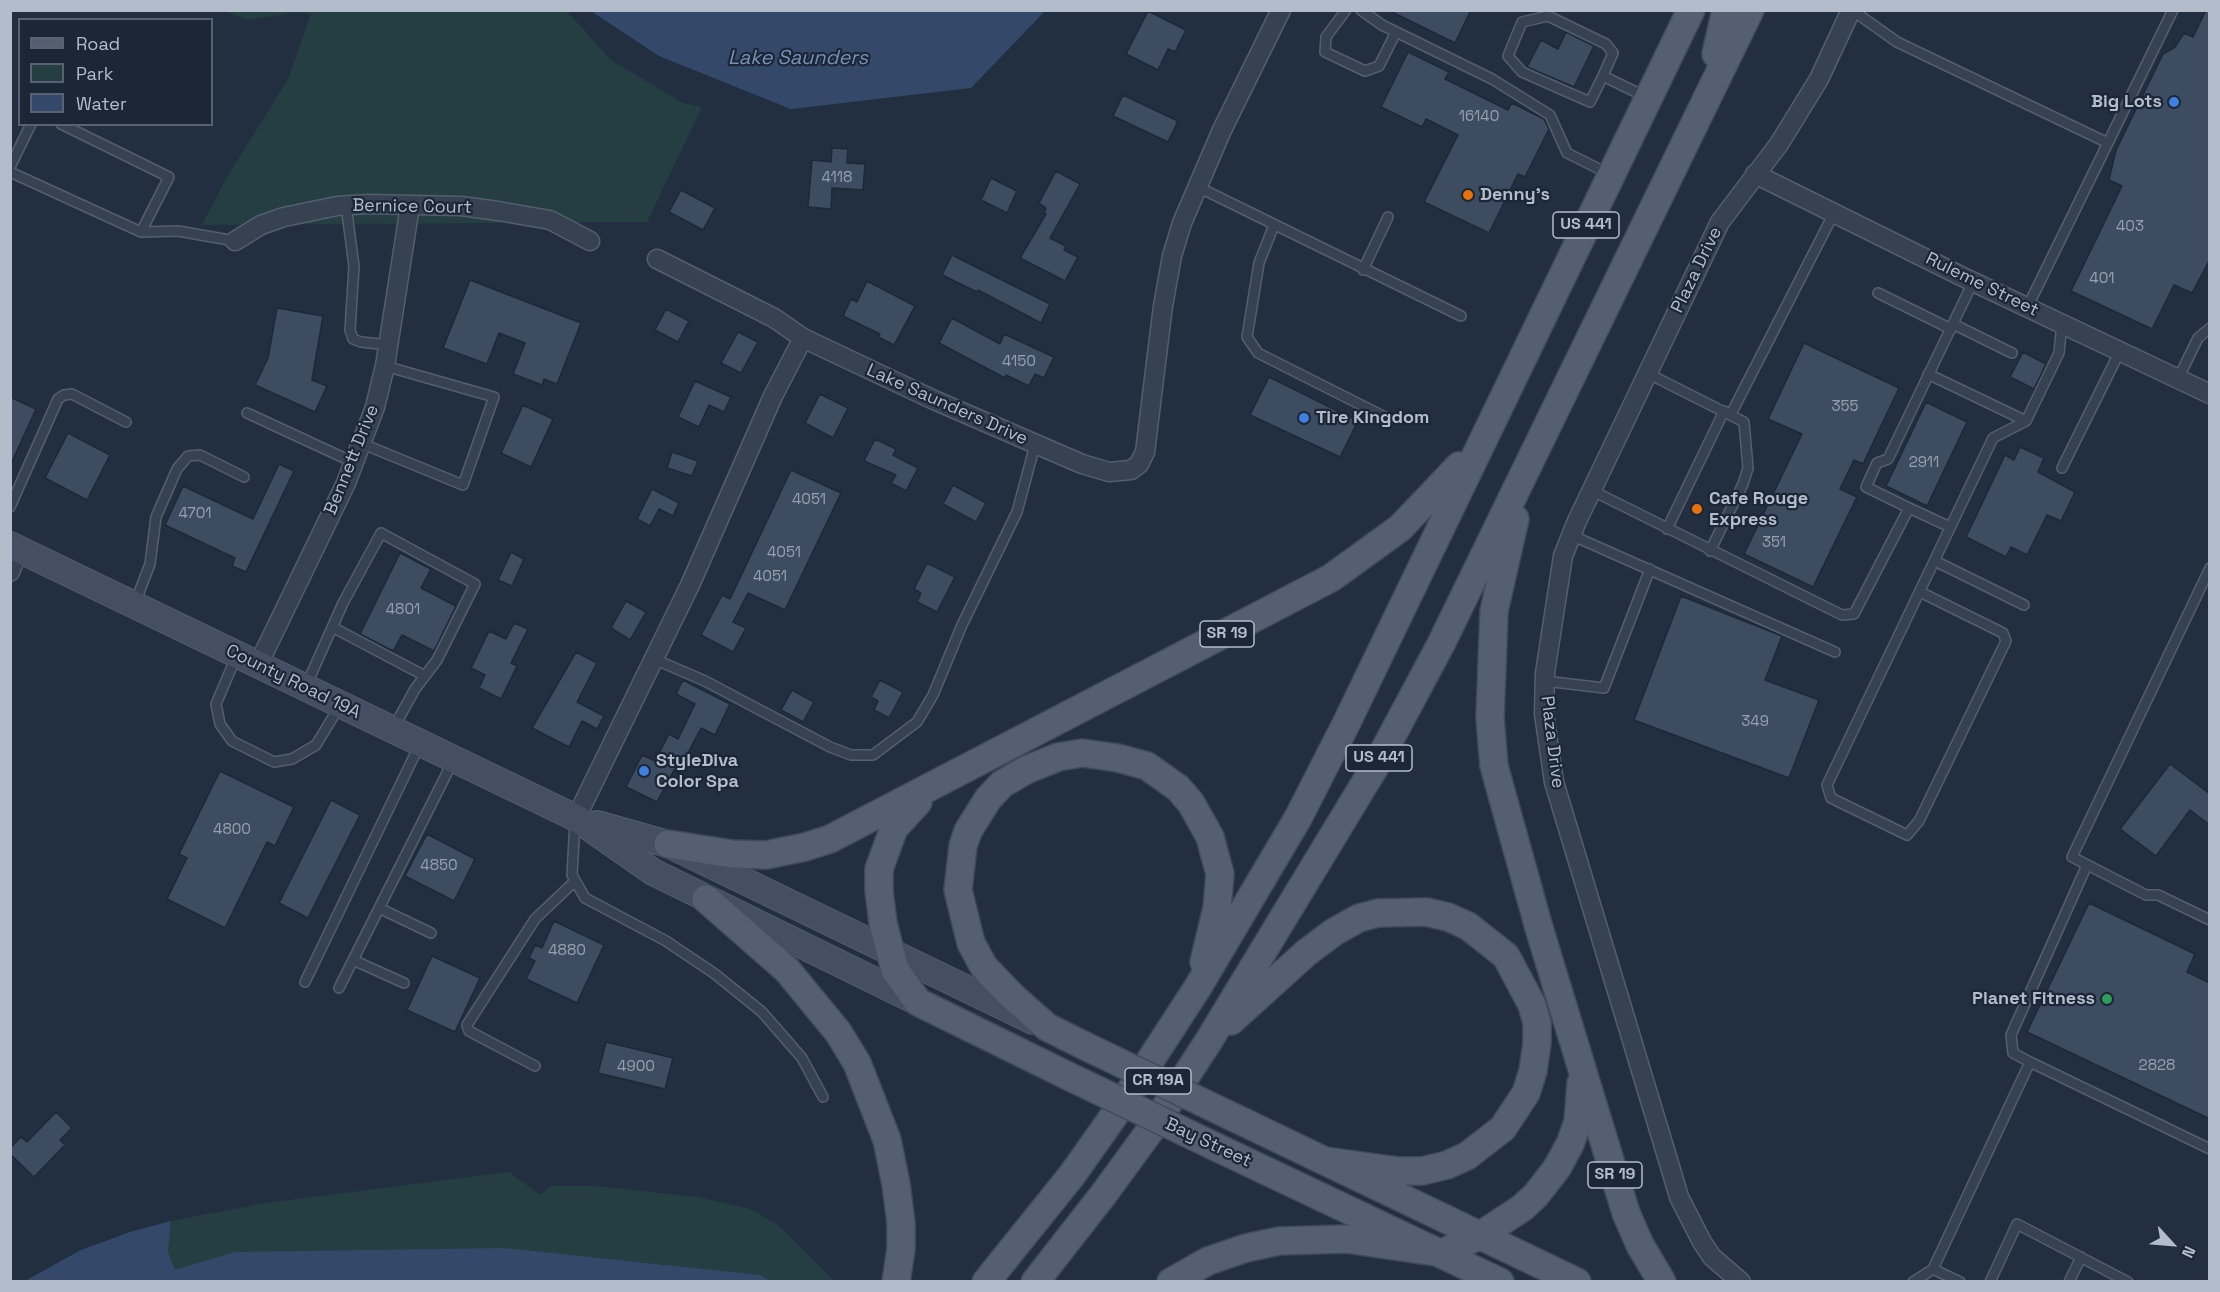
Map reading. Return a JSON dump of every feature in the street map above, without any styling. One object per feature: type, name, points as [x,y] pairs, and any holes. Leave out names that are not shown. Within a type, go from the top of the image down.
[{"type":"main road","name":"US 441","points":[[986,1281],[1072,1175],[1198,987],[1298,818],[1351,714],[1481,440],[1691,10]]},
{"type":"main road","points":[[1703,105],[1726,10]]},
{"type":"main road","name":"US 441","points":[[1035,1281],[1103,1196],[1208,1042],[1378,760],[1441,644],[1750,10]]},
{"type":"main road","name":"SR 19","points":[[918,1002],[895,970],[889,950],[879,891],[879,869],[885,849],[894,828],[908,810],[939,783],[1331,579],[1400,528],[1430,500],[1481,440]]},
{"type":"main road","name":"SR 19","points":[[1530,463],[1503,566],[1494,611],[1490,664],[1490,718],[1494,766],[1506,816],[1626,1213],[1640,1245],[1662,1281]]},
{"type":"main road","name":"County Road 19A","points":[[13,556],[134,605],[576,818]]},
{"type":"main road","name":"Bay Street","points":[[1198,987],[1217,908],[1220,874],[1210,837],[1200,817],[1178,788],[1147,766],[1098,754],[1082,753],[1058,757],[1026,770],[994,791],[968,831],[963,846],[958,890],[963,917],[971,943],[984,967],[1047,1027],[1577,1281]]},
{"type":"main road","points":[[668,844],[732,854],[755,855],[806,848],[830,839],[939,783]]},
{"type":"main road","name":"CR 19A","points":[[576,818],[668,844],[1047,1027]]},
{"type":"main road","name":"CR 19A","points":[[576,818],[653,872],[918,1002]]},
{"type":"main road","points":[[706,899],[787,970],[838,1032],[857,1063],[887,1140],[896,1184],[901,1232],[896,1281]]},
{"type":"main road","points":[[1208,1042],[1306,953],[1334,932],[1359,918],[1378,913],[1426,912],[1448,917],[1468,926],[1506,956],[1532,1005],[1537,1023],[1538,1044],[1526,1093],[1503,1128],[1467,1156],[1447,1165],[1422,1171],[1398,1171],[1325,1161]]},
{"type":"main road","name":"Bay Street","points":[[918,1002],[1216,1147],[1500,1281]]},
{"type":"main road","points":[[1171,1281],[1208,1262],[1246,1248],[1279,1241],[1346,1239],[1442,1253],[1481,1235],[1529,1202],[1557,1168],[1570,1144],[1578,1122],[1581,1095],[1580,1064]]},
{"type":"street","name":"Lake Saunders Drive","points":[[657,258],[774,318],[803,338],[1035,445],[1109,472],[1131,470],[1139,464],[1145,452],[1163,306],[1172,256],[1198,187],[1281,10]]},
{"type":"street","name":"Plaza Drive","points":[[1741,1281],[1712,1257],[1702,1242],[1676,1188],[1554,782],[1544,714],[1545,681],[1550,630],[1563,556],[1591,490],[1720,222],[1779,144],[1819,79],[1851,10]]},
{"type":"street","name":"Ruleme Street","points":[[1755,174],[1973,282],[2210,394]]},
{"type":"street","name":"Bernice Court","points":[[235,241],[261,225],[284,217],[346,205],[461,206],[550,220],[590,241]]},
{"type":"street","name":"Bennett Drive","points":[[247,660],[355,463],[363,444],[385,366],[410,206]]},
{"type":"street","points":[[576,818],[690,585],[773,396],[803,338]]},
{"type":"lane","points":[[1346,10],[1326,37],[1325,52],[1365,72],[1380,66],[1396,32]]},
{"type":"lane","points":[[1361,10],[1396,32],[1492,79],[1550,115],[1567,153],[1611,175]]},
{"type":"lane","points":[[1851,10],[1897,42],[2108,143]]},
{"type":"lane","points":[[2027,308],[2173,10]]},
{"type":"lane","points":[[1548,16],[1606,44],[1613,53],[1603,76],[1590,102],[1522,72],[1508,56],[1522,22],[1548,16]]},
{"type":"lane","points":[[1603,76],[1648,98]]},
{"type":"lane","points":[[10,167],[30,126]]},
{"type":"lane","points":[[65,126],[169,177],[141,232]]},
{"type":"lane","points":[[10,172],[141,232],[178,231],[235,241]]},
{"type":"lane","points":[[1198,187],[1363,270],[1461,316]]},
{"type":"lane","points":[[346,205],[354,266],[350,330],[353,339],[389,345]]},
{"type":"lane","points":[[1666,529],[1834,213]]},
{"type":"lane","points":[[1363,270],[1388,217]]},
{"type":"lane","points":[[1274,225],[1259,263],[1246,337],[1258,353],[1389,419]]},
{"type":"lane","points":[[1950,527],[1866,488],[1877,463],[1888,459],[1973,282]]},
{"type":"lane","points":[[1878,293],[2012,353]]},
{"type":"lane","points":[[1920,592],[2003,633],[2006,641],[1919,821],[1907,835],[1831,798],[1827,785],[1993,438],[2026,421],[2059,353],[2062,324]]},
{"type":"lane","points":[[2178,379],[2198,338],[2210,328]]},
{"type":"lane","points":[[2062,468],[2120,351]]},
{"type":"lane","points":[[363,444],[463,486],[494,398],[385,366]]},
{"type":"lane","points":[[1647,373],[1744,422],[1748,468],[1743,484],[1710,551]]},
{"type":"lane","points":[[1928,374],[2026,421]]},
{"type":"lane","points":[[10,507],[58,399],[72,394],[126,422]]},
{"type":"lane","points":[[247,413],[355,463]]},
{"type":"lane","points":[[654,659],[705,681],[830,747],[851,755],[873,755],[917,722],[933,695],[962,625],[1017,512],[1035,445]]},
{"type":"lane","points":[[134,605],[150,564],[156,517],[177,469],[188,456],[200,454],[244,477]]},
{"type":"lane","points":[[1591,490],[1842,615],[1854,614],[1910,508]]},
{"type":"lane","points":[[305,688],[334,628],[343,603],[381,533],[475,584],[437,660],[393,730]]},
{"type":"lane","points":[[1571,535],[1835,652]]},
{"type":"lane","points":[[1935,561],[2024,605]]},
{"type":"lane","points":[[2210,568],[2073,857],[2146,895],[2158,895],[2210,920]]},
{"type":"lane","points":[[1545,681],[1604,688],[1650,570]]},
{"type":"lane","points":[[334,628],[425,676]]},
{"type":"lane","points":[[247,660],[216,704],[220,724],[232,741],[274,762],[292,759],[316,745],[340,705]]},
{"type":"lane","points":[[305,982],[421,743]]},
{"type":"lane","points":[[339,988],[454,759]]},
{"type":"lane","points":[[576,818],[572,874],[574,882],[585,898],[666,940],[715,974],[762,1012],[802,1058],[823,1097]]},
{"type":"lane","points":[[2087,865],[2011,1035],[2013,1053],[2210,1149]]},
{"type":"lane","points":[[535,1066],[469,1031],[466,1025],[535,920],[574,882]]},
{"type":"lane","points":[[379,908],[431,933]]},
{"type":"lane","points":[[353,960],[404,983]]},
{"type":"lane","points":[[1913,1281],[1933,1269],[2030,1062]]},
{"type":"lane","points":[[1990,1281],[2017,1224],[2128,1281]]},
{"type":"lane","points":[[2069,1281],[2081,1257]]},
{"type":"lane","points":[[1933,1269],[1960,1281]]},
{"type":"green space","points":[[223,11],[567,11],[611,60],[683,103],[702,107],[647,222],[202,225],[227,177],[288,79],[311,14],[296,12],[248,20]]},
{"type":"green space","points":[[509,1172],[540,1195],[551,1186],[595,1186],[698,1197],[750,1209],[778,1225],[834,1281],[728,1281],[661,1264],[594,1259],[199,1282],[175,1271],[168,1252],[171,1221],[265,1203]]},
{"type":"water","name":"Lake Saunders","points":[[591,11],[1045,11],[971,88],[791,109],[659,56]]},
{"type":"water","points":[[171,1221],[168,1252],[175,1270],[235,1252],[504,1248],[760,1275],[770,1281],[25,1281],[81,1250],[130,1232]]},
{"type":"building","points":[[1388,10],[1471,10],[1455,43]]},
{"type":"building","points":[[2206,10],[2210,10],[2210,259],[2192,293],[2174,285],[2152,329],[2071,291],[2122,186],[2109,180],[2116,150],[2163,54],[2175,47],[2184,33],[2193,37]]},
{"type":"building","points":[[1148,11],[1186,30],[1175,52],[1168,49],[1158,70],[1126,54]]},
{"type":"building","points":[[1566,32],[1594,46],[1574,87],[1527,67],[1541,40],[1558,49]]},
{"type":"building","points":[[1408,52],[1449,72],[1445,79],[1508,110],[1512,103],[1544,119],[1549,129],[1525,177],[1518,174],[1489,233],[1424,202],[1458,135],[1426,119],[1422,127],[1381,107]]},
{"type":"building","points":[[1123,95],[1178,121],[1168,142],[1113,116]]},
{"type":"building","points":[[832,148],[848,149],[847,163],[865,164],[863,190],[832,188],[831,209],[808,207],[812,160],[831,162]]},
{"type":"building","points":[[1056,171],[1080,184],[1050,238],[1066,246],[1064,250],[1078,257],[1065,281],[1020,258],[1046,214],[1044,213],[1046,208],[1039,203]]},
{"type":"building","points":[[991,178],[1017,191],[1007,213],[981,200]]},
{"type":"building","points":[[681,190],[715,208],[703,230],[669,212]]},
{"type":"building","points":[[952,255],[1050,304],[1041,323],[978,290],[977,292],[942,275]]},
{"type":"building","points":[[470,280],[581,323],[557,384],[544,379],[542,385],[513,374],[525,343],[499,333],[487,364],[443,348]]},
{"type":"building","points":[[867,281],[915,306],[894,345],[878,337],[880,334],[843,316],[851,299],[857,302]]},
{"type":"building","points":[[277,308],[323,316],[312,380],[327,386],[315,412],[255,385],[268,358]]},
{"type":"building","points":[[666,309],[689,321],[678,342],[655,330]]},
{"type":"building","points":[[952,318],[1000,344],[1004,334],[1054,357],[1044,378],[1035,374],[1029,386],[1006,375],[1005,378],[939,343]]},
{"type":"building","points":[[738,332],[758,342],[741,373],[721,363]]},
{"type":"building","points":[[1804,343],[1899,388],[1863,464],[1854,460],[1840,489],[1857,497],[1813,587],[1744,554],[1802,434],[1768,419]]},
{"type":"building","points":[[2023,352],[2046,364],[2034,389],[2010,377]]},
{"type":"building","name":"Tire Kingdom","points":[[1269,377],[1358,421],[1340,457],[1250,415]]},
{"type":"building","points":[[695,381],[731,397],[724,412],[709,405],[699,427],[678,417]]},
{"type":"building","points":[[820,394],[848,408],[833,438],[805,423]]},
{"type":"building","points":[[10,397],[36,409],[10,466]]},
{"type":"building","points":[[1926,402],[1967,422],[1927,506],[1886,486]]},
{"type":"building","points":[[523,405],[553,419],[531,467],[501,453]]},
{"type":"building","points":[[68,433],[110,455],[87,500],[45,478]]},
{"type":"building","points":[[875,439],[896,449],[893,455],[918,468],[906,491],[891,483],[896,475],[864,461]]},
{"type":"building","points":[[2020,447],[2044,458],[2038,472],[2075,492],[2061,521],[2047,515],[2027,555],[2011,547],[2006,557],[1966,537],[2005,455],[2014,460]]},
{"type":"building","points":[[672,452],[698,461],[692,476],[667,468]]},
{"type":"building","points":[[279,464],[294,471],[246,572],[232,566],[235,558],[165,525],[183,486],[253,519]]},
{"type":"building","points":[[791,470],[841,493],[785,610],[748,593],[733,622],[746,628],[733,652],[701,635],[722,595],[730,599]]},
{"type":"building","points":[[953,485],[986,503],[976,522],[943,504]]},
{"type":"building","points":[[652,489],[679,503],[673,516],[659,509],[650,526],[637,519]]},
{"type":"building","points":[[511,552],[524,559],[512,586],[498,580]]},
{"type":"building","points":[[400,553],[431,569],[421,588],[456,606],[434,651],[402,635],[393,651],[360,634]]},
{"type":"building","points":[[927,563],[955,577],[937,612],[917,602],[921,593],[914,589]]},
{"type":"building","points":[[1681,596],[1782,636],[1765,680],[1819,700],[1789,778],[1634,720]]},
{"type":"building","points":[[626,601],[646,612],[630,640],[611,628]]},
{"type":"building","points":[[514,623],[528,629],[511,663],[517,666],[501,699],[479,688],[485,675],[471,668],[489,631],[506,639]]},
{"type":"building","points":[[576,652],[597,663],[577,702],[604,716],[597,729],[582,721],[569,747],[532,728]]},
{"type":"building","points":[[683,680],[730,704],[715,735],[701,728],[678,772],[674,770],[657,802],[626,787],[642,755],[655,761],[669,734],[678,739],[695,704],[676,694]]},
{"type":"building","points":[[880,680],[903,692],[889,718],[874,710],[878,701],[871,697]]},
{"type":"building","points":[[792,690],[814,702],[803,722],[781,710]]},
{"type":"building","points":[[2170,764],[2210,794],[2210,825],[2190,810],[2156,856],[2120,829]]},
{"type":"building","points":[[220,771],[294,807],[275,846],[267,842],[225,928],[167,899],[187,858],[179,854]]},
{"type":"building","points":[[331,800],[360,815],[308,918],[279,903]]},
{"type":"building","points":[[427,834],[475,859],[454,901],[405,876]]},
{"type":"building","points":[[2089,903],[2195,954],[2187,972],[2210,983],[2210,1119],[2027,1032]]},
{"type":"building","points":[[554,921],[604,945],[577,1003],[526,979],[535,961],[529,958],[535,945],[542,948]]},
{"type":"building","points":[[432,956],[480,978],[455,1032],[407,1010]]},
{"type":"building","points":[[606,1042],[673,1058],[665,1089],[598,1073]]},
{"type":"building","points":[[56,1112],[72,1128],[60,1140],[65,1145],[34,1177],[10,1154],[10,1148],[21,1137],[27,1142]]},
{"type":"place","name":"Big Lots","points":[[2174,102]]},
{"type":"place","name":"Denny's","points":[[1468,195]]},
{"type":"place","name":"Tire Kingdom","points":[[1304,418]]},
{"type":"place","name":"Cafe Rouge Express","points":[[1697,509]]},
{"type":"place","name":"StyleDiva Color Spa","points":[[644,771]]},
{"type":"place","name":"Planet Fitness","points":[[2107,999]]}]
